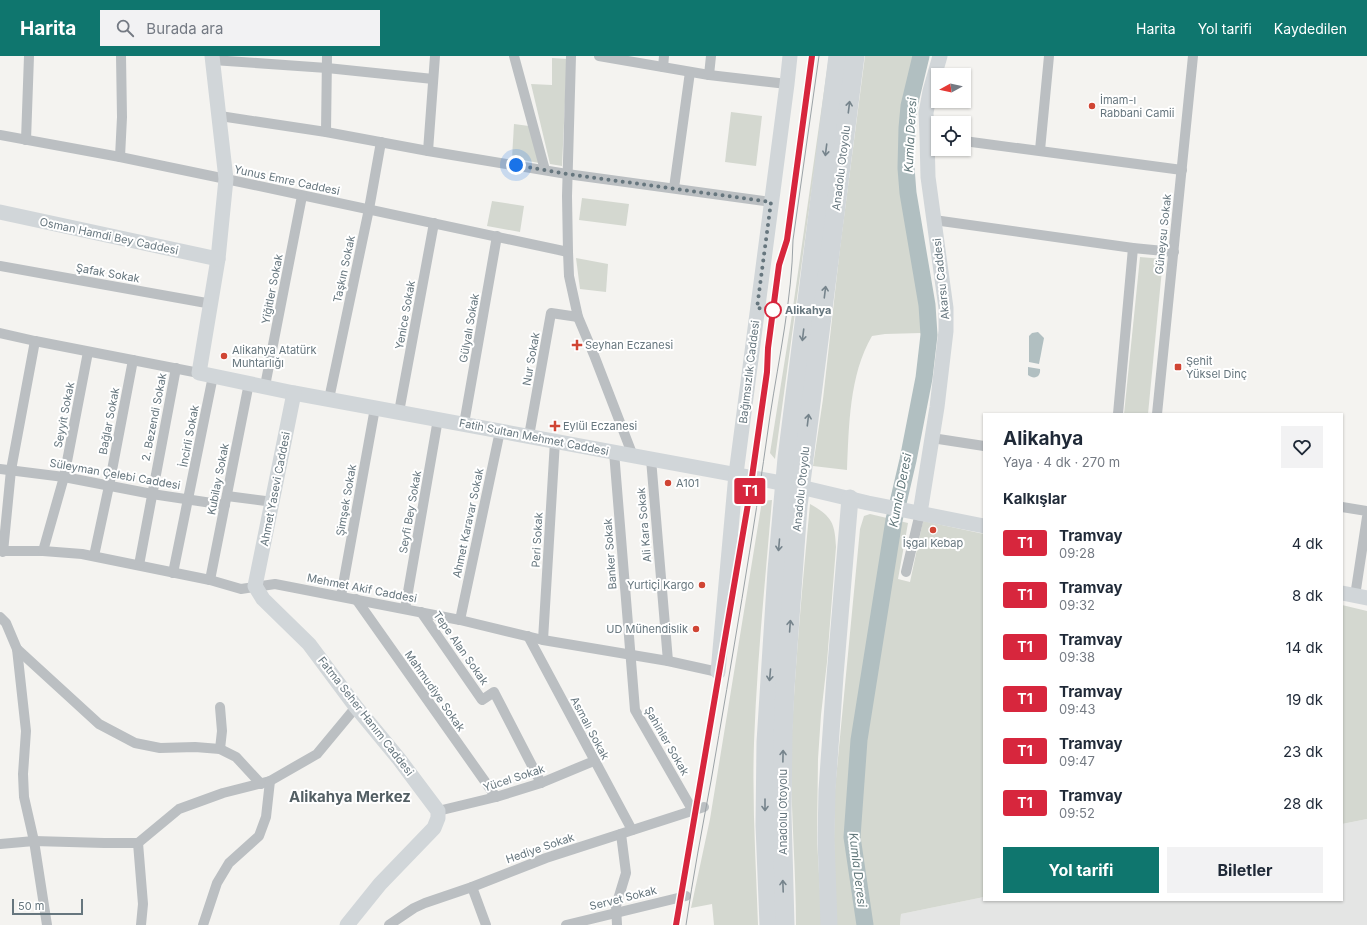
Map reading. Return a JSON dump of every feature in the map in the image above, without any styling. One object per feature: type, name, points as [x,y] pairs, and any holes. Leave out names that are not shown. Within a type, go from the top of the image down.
[{"type":"highway","name":"Anadolu Otoyolu","points":[[769,925],[765,825],[766,742],[838,56]]},
{"type":"highway","name":"Anadolu Otoyolu","points":[[795,458],[855,56]]},
{"type":"highway","name":"Anadolu Otoyolu","points":[[785,925],[782,813],[790,506]]},
{"type":"main road","points":[[829,925],[826,790],[850,498]]},
{"type":"street","points":[[26,140],[29,56]]},
{"type":"street","points":[[120,157],[122,117],[121,56]]},
{"type":"street","points":[[326,132],[327,56]]},
{"type":"street","points":[[428,151],[436,56]]},
{"type":"street","points":[[514,56],[545,170]]},
{"type":"street","points":[[571,56],[567,174],[569,276],[578,317],[633,456]]},
{"type":"street","points":[[599,56],[709,75],[787,84]]},
{"type":"street","points":[[663,67],[664,56]]},
{"type":"street","points":[[709,75],[711,56]]},
{"type":"street","name":"Bağımsızlık Caddesi","points":[[718,672],[736,474],[790,56]]},
{"type":"street","name":"Akarsu Caddesi","points":[[931,133],[926,113],[930,91],[940,56]]},
{"type":"street","points":[[1040,150],[1049,56]]},
{"type":"street","name":"Güneysu Sokak","points":[[1157,413],[1193,56]]},
{"type":"street","points":[[0,333],[88,352],[206,374],[226,178],[213,58],[433,79]]},
{"type":"street","points":[[674,188],[690,72]]},
{"type":"street","points":[[220,116],[326,132],[428,151],[567,174],[771,202]]},
{"type":"street","name":"Yunus Emre Caddesi","points":[[0,135],[226,178],[302,196],[568,252]]},
{"type":"street","name":"Taşkın Sokak","points":[[329,399],[369,210],[381,142]]},
{"type":"street","points":[[971,142],[1182,170]]},
{"type":"street","name":"Akarsu Caddesi","points":[[906,572],[914,512],[932,438],[943,361],[946,316],[928,177],[931,147]]},
{"type":"street","name":"Yiğitler Sokak","points":[[265,386],[302,196]]},
{"type":"street","name":"Osman Hamdi Bey Caddesi","points":[[0,212],[218,260]]},
{"type":"street","points":[[934,220],[1134,248],[1174,252]]},
{"type":"street","name":"Yenice Sokak","points":[[399,412],[434,223]]},
{"type":"street","name":"Gülyalı Sokak","points":[[464,424],[497,236]]},
{"type":"street","points":[[1118,413],[1134,248]]},
{"type":"street","name":"Şafak Sokak","points":[[0,266],[212,304]]},
{"type":"street","name":"Nur Sokak","points":[[529,436],[551,313],[578,317]]},
{"type":"street","points":[[1,552],[11,470],[35,341]]},
{"type":"street","name":"Seyyit Sokak","points":[[43,551],[64,477],[88,352]]},
{"type":"street","name":"Bağlar Sokak","points":[[94,556],[133,360]]},
{"type":"street","name":"2. Bezendi Sokak","points":[[139,565],[176,368]]},
{"type":"street","name":"Fatih Sultan Mehmet Caddesi","points":[[206,374],[294,393],[736,474],[983,526]]},
{"type":"street","name":"İncirli Sokak","points":[[174,573],[189,499],[206,374]]},
{"type":"street","name":"Kubilay Sokak","points":[[210,580],[249,383]]},
{"type":"street","name":"Ahmet Yasevi Caddesi","points":[[255,586],[294,393]]},
{"type":"street","name":"Şimşek Sokak","points":[[341,596],[375,408]]},
{"type":"street","name":"Seyfi Bey Sokak","points":[[405,609],[438,419]]},
{"type":"street","name":"Ahmet Karavar Sokak","points":[[460,620],[500,431]]},
{"type":"street","points":[[932,438],[983,446]]},
{"type":"street","name":"Peri Sokak","points":[[543,640],[555,441]]},
{"type":"street","name":"Banker Sokak","points":[[614,452],[630,654]]},
{"type":"street","name":"Ali Kara Sokak","points":[[651,459],[668,661]]},
{"type":"street","name":"Süleyman Çelebi Caddesi","points":[[0,469],[64,477],[152,494],[189,499],[273,502]]},
{"type":"street","points":[[1343,507],[1367,511]]},
{"type":"street","points":[[1355,596],[1367,517]]},
{"type":"street","name":"Mehmet Akif Caddesi","points":[[1,552],[43,551],[82,554],[210,580],[241,589],[274,584],[460,620],[543,640],[630,654],[718,672]]},
{"type":"street","name":"Fatma Seher Hanım Caddesi","points":[[255,586],[263,598],[309,644],[356,707],[403,764],[438,811]]},
{"type":"street","name":"Mahmudiye Sokak","points":[[356,599],[496,797]]},
{"type":"street","name":"Tepe Alan Sokak","points":[[421,612],[482,700],[494,692],[541,783]]},
{"type":"street","points":[[0,617],[6,623],[17,649],[26,731],[23,786],[24,797],[34,840],[47,925]]},
{"type":"street","name":"Asmalı Sokak","points":[[528,636],[632,830]]},
{"type":"street","points":[[17,649],[99,724],[135,743],[160,748],[195,747],[220,749],[236,757],[266,783],[266,817],[259,836],[228,863],[217,883],[203,925]]},
{"type":"street","name":"Şahinler Sokak","points":[[630,654],[635,710],[693,811]]},
{"type":"street","points":[[0,844],[34,840],[138,843],[179,809],[223,793],[266,783],[317,754],[356,707]]},
{"type":"street","points":[[220,708],[222,731],[220,749]]},
{"type":"street","name":"Yücel Sokak","points":[[438,811],[496,797],[541,783],[594,761]]},
{"type":"street","name":"Hediye Sokak","points":[[389,925],[414,908],[546,858],[704,807]]},
{"type":"street","points":[[347,925],[380,884],[434,828],[438,818],[438,811]]},
{"type":"street","points":[[617,925],[616,906],[626,873],[621,834]]},
{"type":"street","points":[[138,843],[143,904],[141,925]]},
{"type":"street","points":[[472,887],[486,925]]},
{"type":"street","name":"Servet Sokak","points":[[566,925],[686,896]]},
{"type":"shaded area","points":[[829,56],[775,459],[770,453],[791,321]]},
{"type":"shaded area","points":[[865,56],[916,56],[905,98],[900,128],[901,182],[922,311],[921,333],[885,334],[872,336],[864,351],[855,384],[852,402],[847,470],[813,466],[823,399],[840,248]]},
{"type":"shaded area","points":[[552,58],[567,59],[562,166],[550,164],[531,84],[552,85]]},
{"type":"shaded area","points":[[731,112],[762,116],[756,166],[725,162]]},
{"type":"shaded area","points":[[514,124],[529,126],[539,163],[512,158]]},
{"type":"shaded area","points":[[582,198],[629,204],[626,226],[579,220]]},
{"type":"shaded area","points":[[492,201],[524,206],[520,232],[487,226]]},
{"type":"shaded area","points":[[1140,257],[1163,259],[1148,413],[1124,413]]},
{"type":"shaded area","points":[[576,258],[608,264],[606,292],[580,289]]},
{"type":"shaded area","points":[[1038,332],[1044,338],[1039,364],[1029,362],[1029,336],[1032,333]]},
{"type":"shaded area","points":[[1028,367],[1040,369],[1037,377],[1030,377],[1028,375]]},
{"type":"shaded area","points":[[772,500],[759,652],[754,743],[754,811],[758,925],[714,925],[712,904],[691,908],[710,819],[762,501]]},
{"type":"shaded area","points":[[810,504],[827,516],[833,526],[836,547],[818,759],[817,839],[822,925],[796,925],[791,755],[798,646]]},
{"type":"shaded area","points":[[870,514],[908,523],[898,579],[910,582],[923,521],[983,534],[983,897],[901,914],[900,925],[836,925],[834,840],[835,789],[860,529],[864,516]]},
{"type":"shaded area","points":[[1343,605],[1367,611],[1367,819],[1343,824]]},
{"type":"shaded area","points":[[1367,819],[1367,925],[900,925],[901,914],[983,897],[983,901],[1343,901],[1343,824]]},
{"type":"waterway","name":"Kumla Deresi","points":[[865,925],[852,837],[859,740],[894,520],[908,460],[924,378],[929,335],[927,305],[908,193],[906,168],[909,106],[921,56]]},
{"type":"tram line","points":[[676,925],[749,498],[767,371],[768,348],[779,265],[787,240],[812,56]]},
{"type":"tram line","name":"T1","points":[[676,925],[749,498],[767,372],[768,348],[779,265],[787,240],[812,56]]},
{"type":"tram line","points":[[686,925],[757,507],[784,328],[790,284],[793,240],[819,56]]},
{"type":"place","name":"İmam-ı Rabbani Camii","points":[[1092,106]]},
{"type":"place","name":"Alikahya","points":[[773,310]]},
{"type":"place","name":"Seyhan Eczanesi","points":[[577,345]]},
{"type":"place","name":"Alikahya Atatürk Muhtarlığı","points":[[224,356]]},
{"type":"place","name":"Şehit Yüksel Dinç","points":[[1178,367]]},
{"type":"place","name":"Eylül Eczanesi","points":[[555,426]]},
{"type":"place","name":"A101","points":[[668,483]]},
{"type":"place","name":"İşgal Kebap","points":[[933,530]]},
{"type":"place","name":"Yurtiçi Kargo","points":[[702,585]]},
{"type":"place","name":"UD Mühendislik","points":[[696,629]]},
{"type":"district","name":"Alikahya Merkez","points":[[350,796]]},
{"type":"route","points":[[516,165],[567,174],[771,202],[757,308],[773,310]]}]
